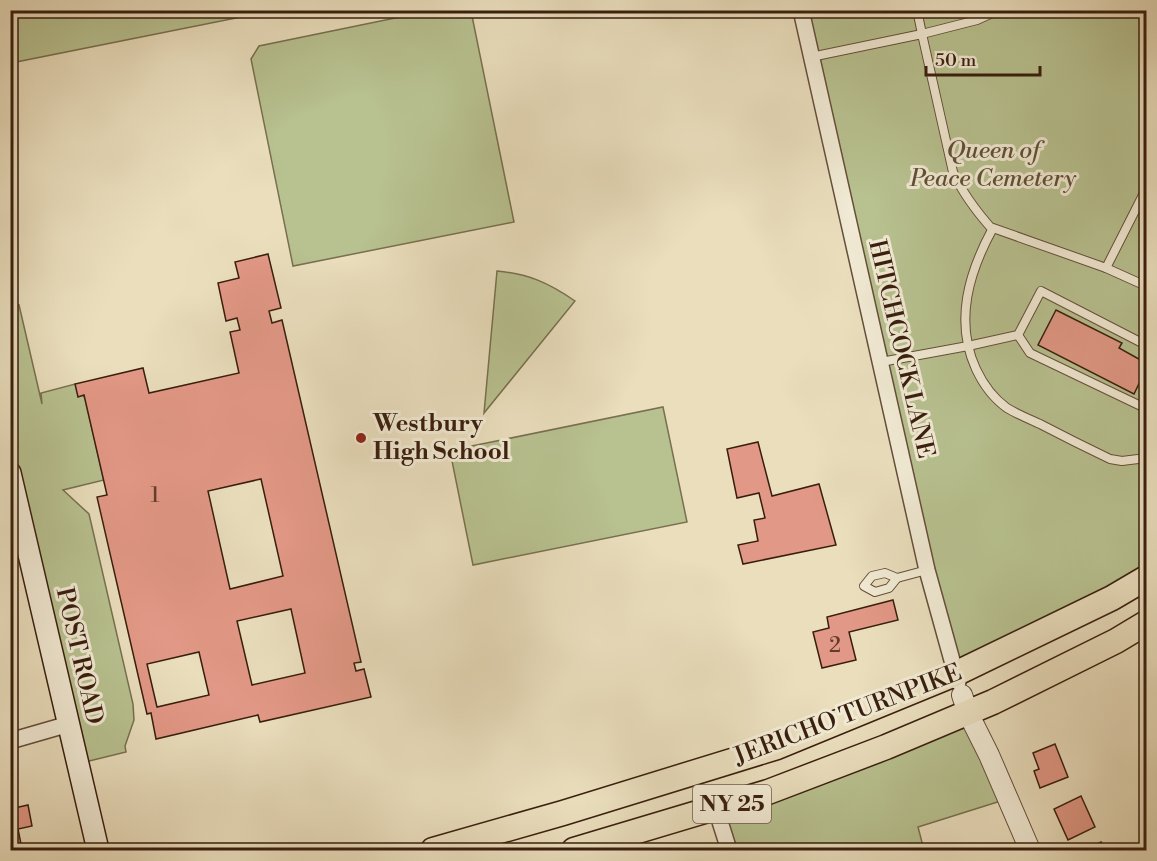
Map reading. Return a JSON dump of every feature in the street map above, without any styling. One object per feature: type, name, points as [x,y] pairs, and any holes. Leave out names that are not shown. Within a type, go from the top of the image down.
[{"type":"main road","name":"POST ROAD","points":[[10,473],[98,850]]},
{"type":"main road","name":"JERICHO TURNPIKE","points":[[574,850],[716,809],[800,780],[962,694],[1146,578]]},
{"type":"main road","name":"JERICHO TURNPIKE","points":[[433,850],[962,694],[1116,641],[1146,623]]},
{"type":"main road","points":[[563,813],[574,850]]},
{"type":"street","name":"HITCHCOCK LANE","points":[[801,10],[927,570],[962,694]]},
{"type":"street","points":[[962,694],[1030,850]]},
{"type":"street","points":[[10,741],[69,724]]},
{"type":"street","points":[[716,809],[729,850]]},
{"type":"lane","points":[[916,10],[953,172],[977,213],[992,229],[1106,268],[1146,286]]},
{"type":"lane","points":[[811,57],[922,34],[976,20],[999,10]]},
{"type":"lane","points":[[1106,268],[1146,189]]},
{"type":"lane","points":[[992,229],[972,272],[965,322],[968,346],[984,386],[1006,407],[1110,459],[1122,461],[1146,458]]},
{"type":"lane","points":[[881,362],[1018,335],[1041,291],[1146,345]]},
{"type":"lane","points":[[1018,335],[1030,353],[1145,408],[1146,405]]},
{"type":"lane","points":[[897,578],[927,570]]},
{"type":"green space","points":[[11,10],[271,10],[271,11],[11,63]]},
{"type":"green space","points":[[434,10],[471,11],[514,222],[293,266],[251,59],[259,46]]},
{"type":"green space","name":"Queen of Peace Cemetery","points":[[801,11],[1146,11],[1146,578],[955,674]]},
{"type":"green space","points":[[497,271],[538,280],[575,301],[484,413]]},
{"type":"green space","points":[[19,305],[42,404],[41,393],[75,384],[85,398],[104,480],[63,490],[89,514],[133,704],[134,720],[125,746],[126,752],[77,764],[11,506],[10,307]]},
{"type":"green space","points":[[663,407],[687,522],[473,565],[452,461],[462,448]]},
{"type":"green space","points":[[968,713],[1007,799],[918,827],[924,850],[729,850],[716,809]]},
{"type":"building","points":[[268,254],[281,308],[269,311],[272,323],[282,320],[361,662],[354,663],[356,671],[364,669],[371,697],[260,722],[258,715],[156,739],[151,713],[147,714],[97,497],[107,495],[84,395],[78,397],[75,384],[143,368],[149,393],[239,373],[230,332],[240,330],[237,318],[226,321],[218,283],[239,278],[235,262]],"holes":[[[261,479],[283,576],[230,589],[208,491]],[[291,609],[305,673],[252,685],[237,621]],[[199,652],[209,695],[157,707],[147,664]]]},
{"type":"building","points":[[1056,310],[1122,343],[1119,348],[1146,363],[1146,369],[1134,394],[1038,345]]},
{"type":"building","points":[[758,442],[772,496],[819,484],[836,545],[743,564],[738,545],[758,541],[754,520],[765,518],[759,493],[737,498],[727,449]]},
{"type":"building","points":[[893,600],[898,620],[849,632],[856,660],[822,668],[813,632],[829,628],[827,617]]},
{"type":"building","points":[[1055,744],[1068,777],[1040,788],[1034,771],[1039,769],[1033,753]]},
{"type":"building","points":[[1142,755],[1146,755],[1146,790],[1140,789]]},
{"type":"building","points":[[1081,796],[1095,827],[1068,840],[1054,809]]},
{"type":"building","points":[[28,805],[32,826],[18,829],[22,849],[10,850],[10,809]]},
{"type":"building","points":[[1146,816],[1146,839],[1140,818]]},
{"type":"building","points":[[1101,842],[1106,850],[1085,850]]},
{"type":"place","name":"Westbury High School","points":[[361,438]]}]
